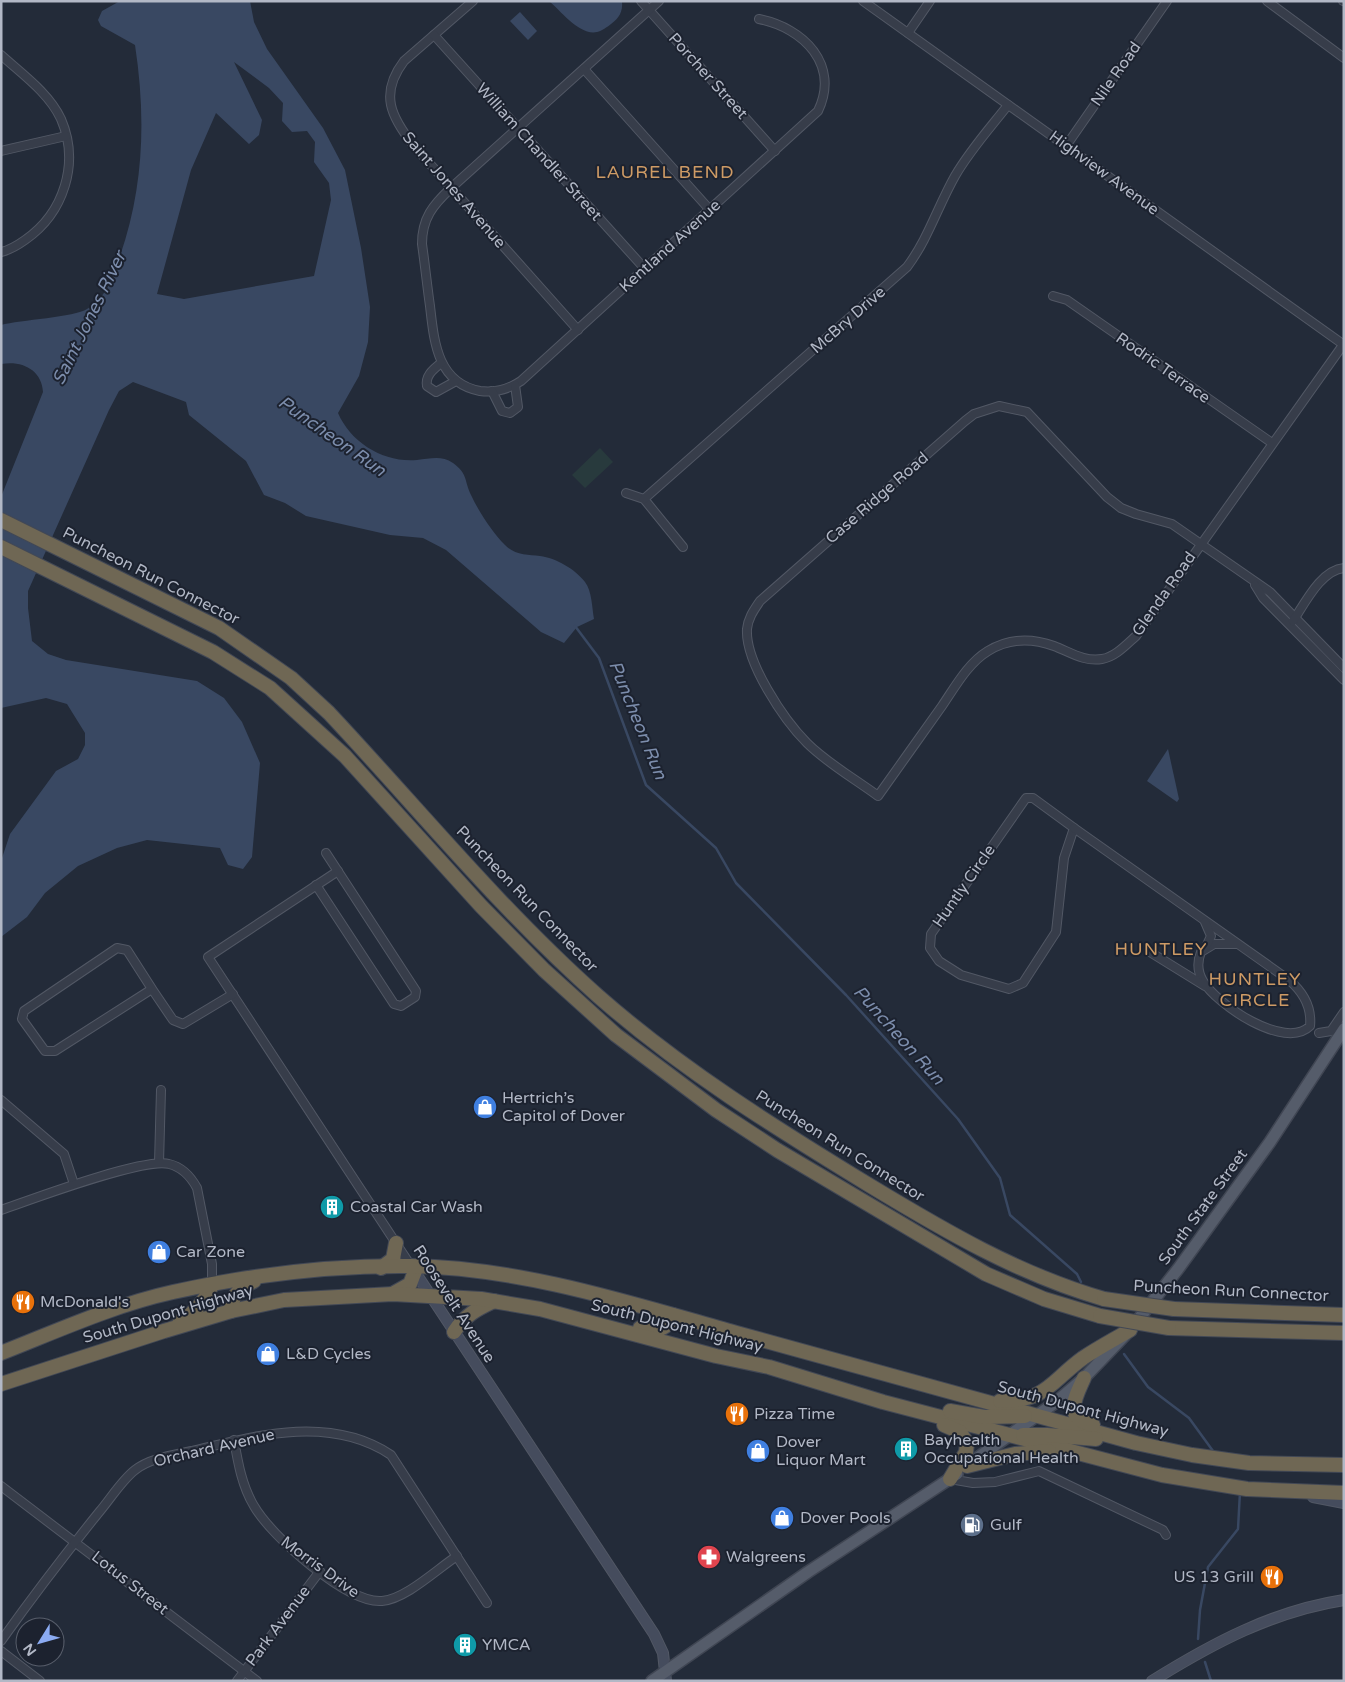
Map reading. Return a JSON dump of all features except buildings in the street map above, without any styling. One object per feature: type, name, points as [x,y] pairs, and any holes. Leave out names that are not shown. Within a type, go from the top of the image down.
[{"type":"highway","name":"Puncheon Run Connector","points":[[1,520],[219,628],[290,678],[334,719],[543,945],[598,996],[684,1066],[772,1126],[976,1248],[1029,1273],[1104,1298],[1174,1309],[1344,1315]]},
{"type":"highway","points":[[1,547],[213,652],[252,676],[284,700],[345,756],[481,906],[538,965],[616,1035],[684,1088],[776,1150],[969,1265],[1044,1299],[1100,1316],[1169,1328],[1344,1333]]},
{"type":"highway","points":[[381,1268],[393,1259],[396,1243]]},
{"type":"highway","name":"South Dupont Highway","points":[[1,1353],[98,1316],[171,1293],[261,1277],[293,1272],[381,1268],[496,1273],[673,1315],[1136,1443],[1192,1455],[1262,1464],[1344,1465]]},
{"type":"highway","points":[[394,1294],[410,1284],[413,1269]]},
{"type":"highway","points":[[231,1311],[231,1302],[243,1286],[261,1277]]},
{"type":"highway","points":[[164,1331],[196,1311],[205,1301],[212,1285]]},
{"type":"highway","name":"South Dupont Highway","points":[[1,1384],[231,1311],[284,1300],[394,1294],[430,1295],[494,1301],[553,1312],[716,1356],[769,1367],[883,1402],[1064,1451],[1196,1482],[1290,1492],[1344,1493]]},
{"type":"highway","points":[[454,1332],[462,1320],[473,1310],[494,1301]]},
{"type":"highway","points":[[553,1312],[584,1314],[648,1330],[666,1328],[673,1315]]},
{"type":"highway","points":[[978,1399],[1016,1400],[1041,1394],[1083,1358],[1130,1330]]},
{"type":"highway","points":[[769,1367],[860,1386],[942,1409],[979,1416],[996,1418],[1036,1416]]},
{"type":"highway","points":[[1084,1378],[1073,1402],[1074,1412],[1082,1421],[1192,1455]]},
{"type":"highway","points":[[883,1402],[952,1428],[964,1435],[967,1447],[950,1478]]},
{"type":"highway","points":[[1008,1436],[1054,1435],[1136,1443]]},
{"type":"highway","points":[[967,1466],[1015,1454],[1064,1451]]},
{"type":"main road","name":"South State Street","points":[[652,1681],[665,1676],[808,1572],[950,1478],[1036,1416],[1084,1378],[1130,1330],[1264,1150],[1344,1029]]},
{"type":"street","name":"Saint Jones Avenue","points":[[473,1],[404,62],[397,71],[392,83],[390,103],[392,113],[402,130],[451,188],[578,330]]},
{"type":"street","name":"Porcher Street","points":[[641,1],[775,151]]},
{"type":"street","points":[[660,1],[584,69],[710,210]]},
{"type":"street","name":"Highview Avenue","points":[[864,1],[1344,345]]},
{"type":"street","points":[[908,33],[930,1]]},
{"type":"street","name":"Nile Road","points":[[1066,146],[1167,1]]},
{"type":"street","points":[[1266,1],[1344,58]]},
{"type":"street","name":"Kentland Avenue","points":[[584,69],[451,188],[435,203],[426,216],[422,244],[434,342],[441,363],[456,381],[467,388],[492,391],[515,385],[818,111],[826,86],[821,62],[807,44],[778,23],[760,19]]},
{"type":"street","name":"William Chandler Street","points":[[434,35],[645,269]]},
{"type":"street","points":[[1,55],[46,97],[61,119],[66,136],[69,167],[61,199],[44,224],[32,235],[1,252]]},
{"type":"street","name":"McBry Drive","points":[[644,499],[907,267],[921,248],[960,169],[1008,105]]},
{"type":"street","points":[[1,151],[66,136]]},
{"type":"street","name":"Rodric Terrace","points":[[1053,296],[1067,300],[1272,444]]},
{"type":"street","name":"Glenda Road","points":[[878,796],[978,658],[1005,643],[1023,640],[1055,646],[1070,654],[1086,658],[1102,659],[1116,653],[1136,636],[1200,543],[1344,345]]},
{"type":"street","points":[[441,363],[429,374],[426,380],[427,386],[436,392],[456,381]]},
{"type":"street","points":[[492,391],[502,411],[510,413],[518,407],[515,385]]},
{"type":"street","name":"Case Ridge Road","points":[[878,796],[820,754],[795,728],[774,698],[753,659],[747,640],[747,627],[752,613],[760,601],[974,414],[999,406],[1027,412],[1106,496],[1121,508],[1172,524],[1254,583]]},
{"type":"street","points":[[626,492],[644,499],[683,547]]},
{"type":"street","points":[[1290,625],[1323,579],[1330,572],[1344,568]]},
{"type":"street","points":[[1254,583],[1270,592],[1344,668]]},
{"type":"street","points":[[1254,583],[1264,598],[1344,680]]},
{"type":"street","name":"Huntly Circle","points":[[1074,828],[1064,858],[1056,932],[1023,984],[1009,989],[961,975],[939,961],[930,948],[931,934],[1022,801],[1026,798],[1033,798],[1295,985],[1308,1006],[1311,1018],[1310,1026]]},
{"type":"street","points":[[326,853],[338,871],[416,991],[415,997],[401,1006],[394,1004],[316,885],[338,871]]},
{"type":"street","name":"Roosevelt Avenue","points":[[316,885],[208,957],[659,1642],[663,1653],[665,1676]]},
{"type":"street","points":[[1201,917],[1211,932],[1206,947],[1201,952],[1197,966],[1208,988]]},
{"type":"street","points":[[1206,947],[1220,943],[1237,944]]},
{"type":"street","points":[[152,989],[55,1051],[45,1051],[22,1019],[24,1012],[117,948],[127,950],[173,1020],[182,1024],[233,994]]},
{"type":"street","points":[[1150,952],[1208,988],[1269,1031],[1288,1034],[1302,1032],[1310,1026],[1334,1043]]},
{"type":"street","points":[[1320,1033],[1331,1031],[1344,1012]]},
{"type":"street","points":[[159,1163],[162,1090]]},
{"type":"street","points":[[1,1100],[64,1154],[74,1184]]},
{"type":"street","points":[[1,1210],[74,1184],[159,1163],[180,1169],[191,1178],[198,1188],[212,1264],[212,1285]]},
{"type":"street","name":"Orchard Avenue","points":[[1,1641],[75,1541],[134,1470],[155,1460],[234,1440],[308,1431],[349,1437],[380,1448],[399,1464],[487,1603]]},
{"type":"street","name":"Morris Drive","points":[[234,1440],[246,1490],[263,1520],[286,1545],[360,1598],[381,1601],[403,1594],[457,1556]]},
{"type":"street","points":[[950,1478],[973,1483],[995,1482],[1039,1471],[1163,1530],[1166,1535]]},
{"type":"street","name":"Lotus Street","points":[[1,1486],[257,1681]]},
{"type":"street","points":[[1290,1492],[1344,1503]]},
{"type":"street","name":"Park Avenue","points":[[237,1681],[320,1571]]},
{"type":"street","points":[[1152,1681],[1190,1657],[1258,1622],[1308,1607],[1344,1600]]},
{"type":"street","points":[[1,1651],[40,1681]]},
{"type":"shaded area","points":[[600,448],[613,462],[585,488],[572,475]]},
{"type":"water","name":"Saint Jones River","points":[[120,1],[250,1],[254,22],[267,49],[323,128],[345,170],[361,248],[370,307],[368,342],[359,376],[338,413],[344,424],[360,442],[381,454],[405,460],[440,458],[453,463],[463,474],[478,508],[500,540],[513,551],[552,559],[571,569],[581,577],[589,590],[594,619],[577,627],[564,643],[541,632],[446,550],[423,538],[390,535],[306,516],[285,503],[264,495],[246,461],[189,415],[186,402],[133,382],[119,391],[109,410],[28,591],[32,641],[48,654],[66,660],[197,681],[224,698],[242,722],[260,763],[252,857],[243,869],[228,865],[220,848],[147,840],[117,848],[78,866],[45,893],[27,917],[1,937],[1,861],[10,834],[56,771],[78,759],[85,745],[85,733],[67,704],[46,698],[1,708],[1,497],[43,392],[39,378],[30,368],[9,363],[1,364],[1,325],[71,314],[87,309],[100,299],[112,279],[120,256],[134,204],[138,178],[141,152],[141,99],[135,45],[101,26],[98,20],[102,11]],"holes":[[[234,62],[269,88],[283,103],[282,121],[292,132],[307,131],[315,142],[314,162],[329,183],[331,200],[314,276],[184,299],[157,294],[191,170],[216,113],[249,144],[259,135],[262,120]]]},
{"type":"water","points":[[549,1],[622,1],[622,8],[614,22],[601,31],[591,32],[578,27]]},
{"type":"water","points":[[520,12],[537,31],[528,40],[510,21]]},
{"type":"water","points":[[1168,749],[1179,799],[1177,802],[1147,781]]},
{"type":"waterway","name":"Puncheon Run","points":[[575,626],[599,658],[646,785],[716,848],[736,883],[846,995],[958,1119],[1000,1178],[1010,1215],[1077,1274],[1081,1282]]},
{"type":"waterway","name":"Puncheon Run","points":[[1124,1354],[1148,1387],[1189,1418],[1213,1451]]},
{"type":"waterway","name":"Puncheon Run","points":[[1198,1639],[1200,1610],[1208,1567],[1238,1529],[1240,1492]]},
{"type":"waterway","name":"Puncheon Run","points":[[1205,1662],[1211,1681]]},
{"type":"place","name":"Hertrich’s Capitol of Dover","points":[[485,1107]]},
{"type":"place","name":"Coastal Car Wash","points":[[332,1207]]},
{"type":"place","name":"Car Zone","points":[[159,1252]]},
{"type":"place","name":"McDonald's","points":[[23,1302]]},
{"type":"place","name":"L&D Cycles","points":[[268,1354]]},
{"type":"place","name":"Pizza Time","points":[[737,1414]]},
{"type":"place","name":"Bayhealth Occupational Health","points":[[906,1449]]},
{"type":"place","name":"Dover Liquor Mart","points":[[758,1451]]},
{"type":"place","name":"Dover Pools","points":[[782,1518]]},
{"type":"place","name":"Gulf","points":[[972,1525]]},
{"type":"place","name":"Walgreens","points":[[709,1557]]},
{"type":"place","name":"US 13 Grill","points":[[1272,1577]]},
{"type":"place","name":"YMCA","points":[[465,1645]]},
{"type":"district","name":"LAUREL BEND","points":[[665,172]]},
{"type":"district","name":"HUNTLEY","points":[[1161,949]]},
{"type":"district","name":"HUNTLEY CIRCLE","points":[[1255,990]]}]
